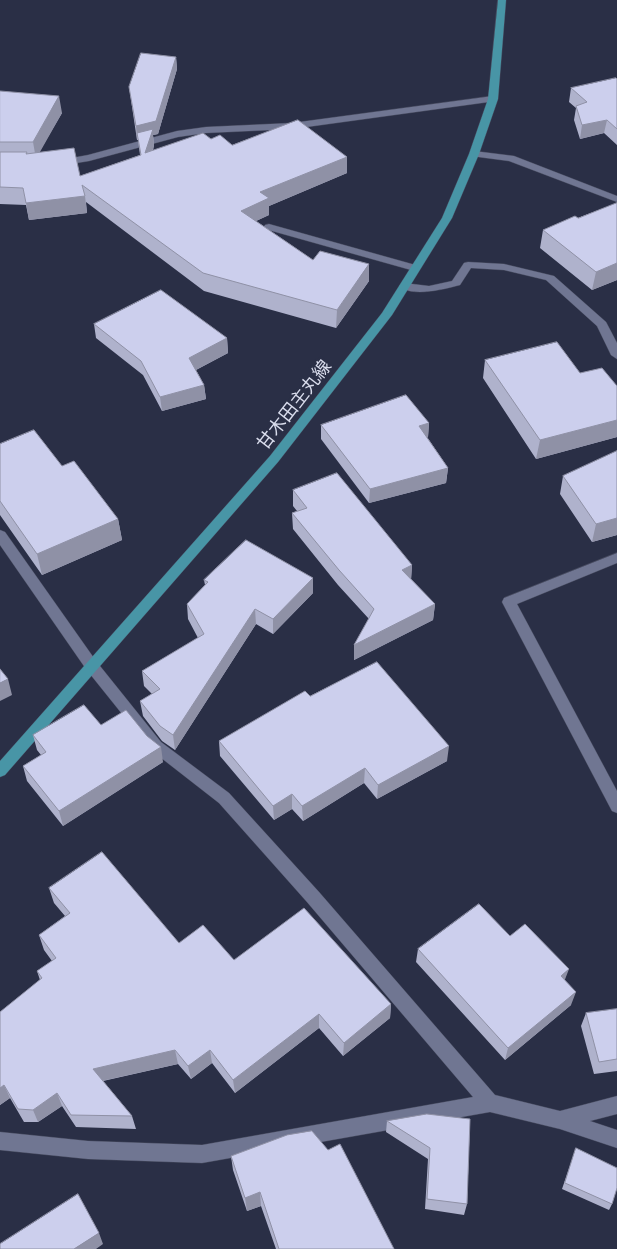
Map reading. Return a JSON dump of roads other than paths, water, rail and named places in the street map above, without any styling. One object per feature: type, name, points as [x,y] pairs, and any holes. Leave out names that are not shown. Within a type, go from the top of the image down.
[{"type":"main road","name":"甘木田主丸線","points":[[0,771],[91,665],[274,459],[386,315],[447,218],[474,154],[493,99],[502,0]]},
{"type":"street","points":[[52,164],[89,158],[177,134],[197,131],[292,126],[493,99]]},
{"type":"street","points":[[474,154],[511,158],[617,199]]},
{"type":"street","points":[[269,227],[415,268]]},
{"type":"street","points":[[404,286],[428,289],[456,283],[468,265],[504,267],[550,278],[602,324],[617,355]]},
{"type":"street","points":[[0,535],[91,665],[156,746],[224,798],[313,897],[490,1104]]},
{"type":"street","points":[[617,558],[509,602],[617,806]]},
{"type":"street","points":[[0,1141],[88,1150],[202,1154],[490,1104],[560,1120],[617,1139]]},
{"type":"street","points":[[560,1120],[617,1105]]}]
